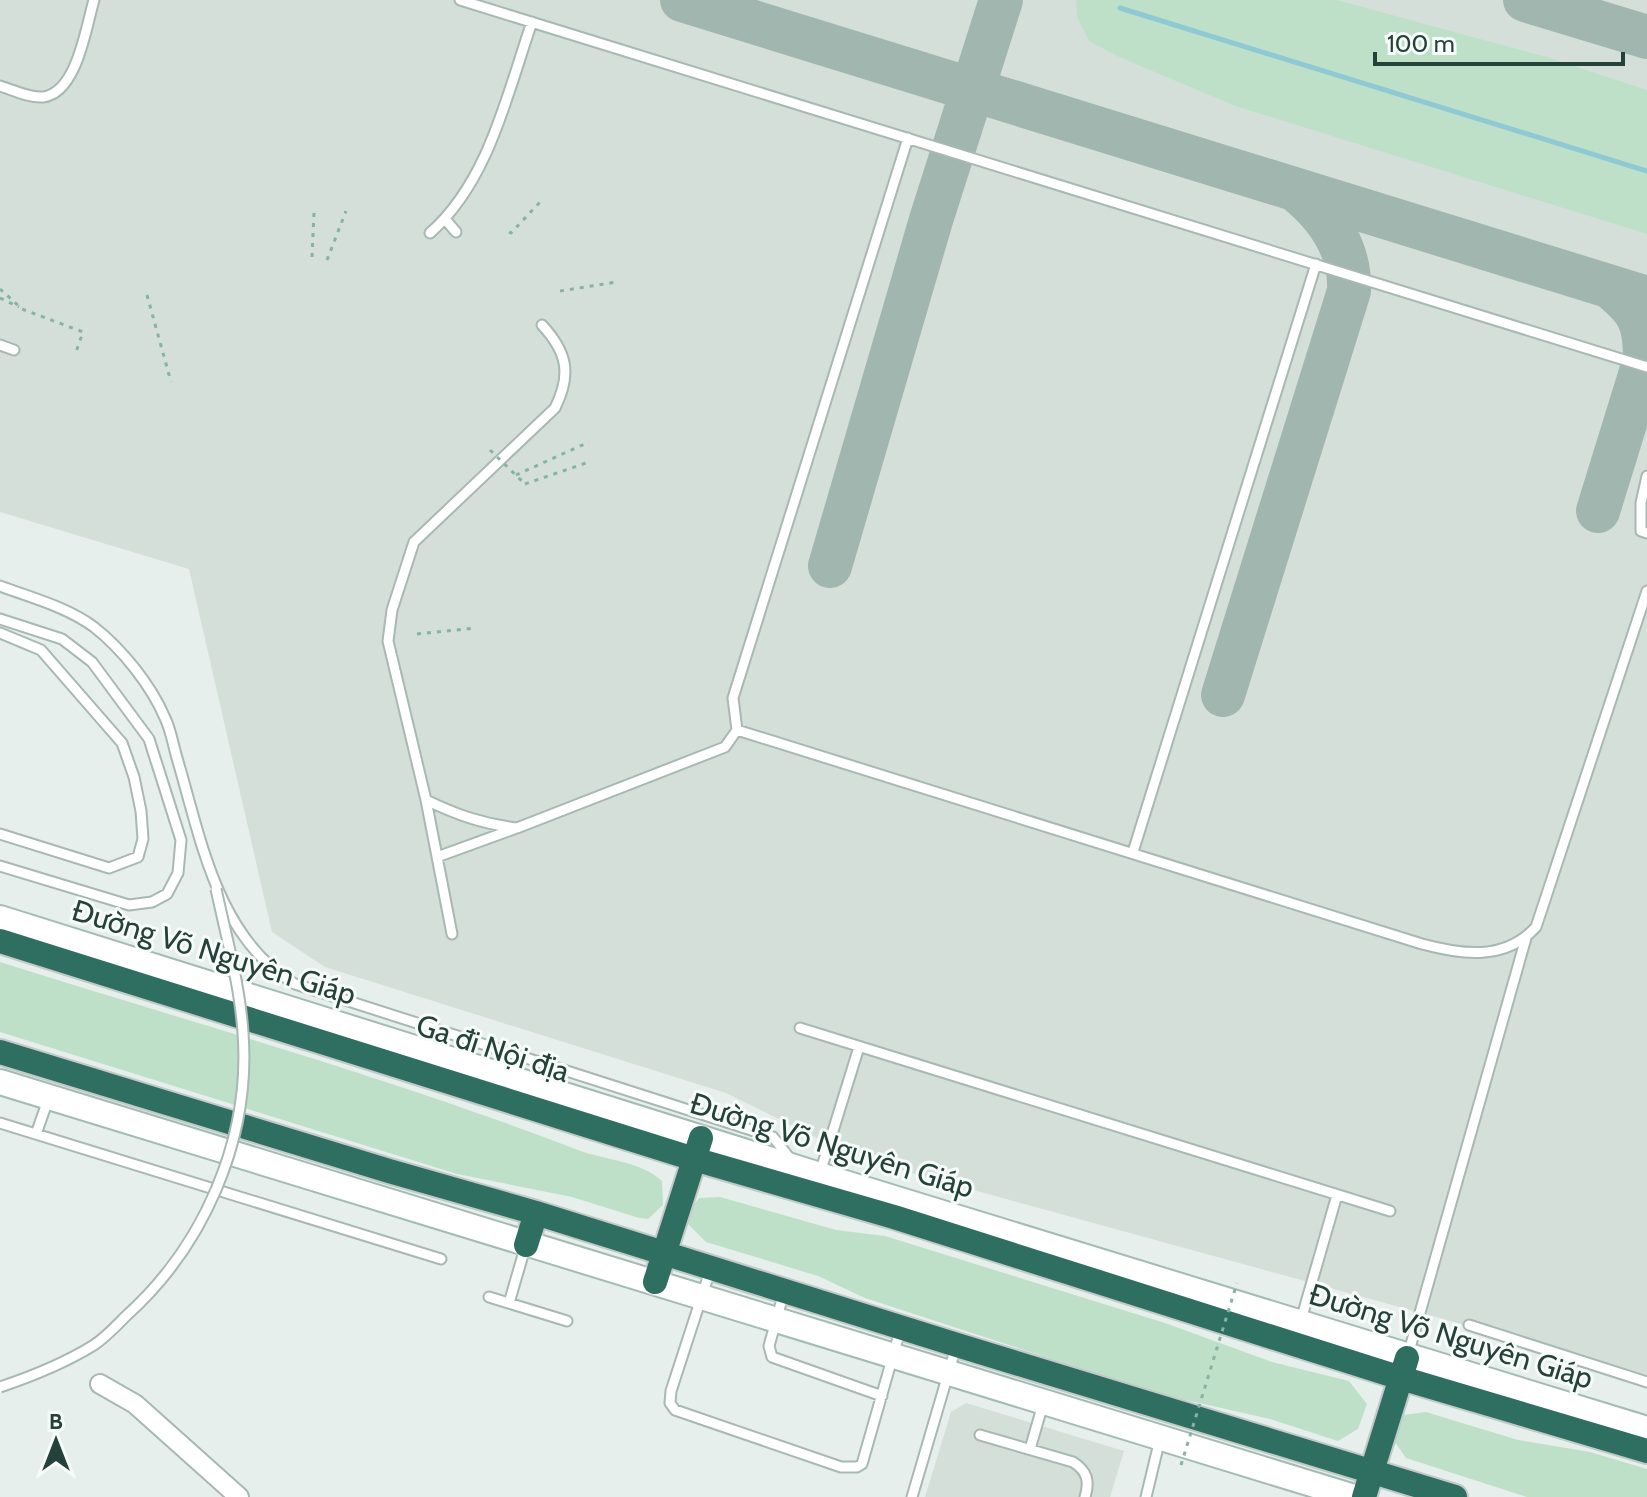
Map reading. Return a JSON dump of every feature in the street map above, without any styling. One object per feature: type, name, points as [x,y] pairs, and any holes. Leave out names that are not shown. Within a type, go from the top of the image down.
[{"type":"highway","name":"Đường Võ Nguyên Giáp","points":[[0,941],[514,1102],[811,1179],[894,1217],[1404,1368],[1647,1451]]},
{"type":"highway","points":[[0,1052],[536,1213],[1455,1497]]},
{"type":"highway","points":[[655,1282],[697,1148]]},
{"type":"highway","points":[[526,1245],[536,1213]]},
{"type":"highway","points":[[1364,1497],[1404,1368]]},
{"type":"main road","name":"Đường Võ Nguyên Giáp","points":[[0,918],[499,1074],[697,1148]]},
{"type":"main road","points":[[499,1074],[514,1102]]},
{"type":"main road","points":[[0,1082],[1354,1497]]},
{"type":"main road","name":"Đường Võ Nguyên Giáp","points":[[811,1179],[858,1187],[1300,1323],[1404,1368],[1647,1429]]},
{"type":"main road","points":[[858,1187],[894,1217]]},
{"type":"street","points":[[100,1384],[135,1404],[239,1497]]},
{"type":"lane","points":[[0,86],[43,97],[66,84],[73,72],[94,0]]},
{"type":"lane","points":[[460,0],[1647,367]]},
{"type":"lane","points":[[430,233],[445,219],[482,162],[532,22]]},
{"type":"lane","points":[[437,857],[725,747],[737,730],[733,698],[908,138]]},
{"type":"lane","points":[[445,219],[456,232]]},
{"type":"lane","points":[[1133,852],[1316,264]]},
{"type":"lane","points":[[452,934],[426,800],[388,641],[392,610],[414,542],[555,408],[565,388],[565,364],[555,339],[542,325]]},
{"type":"lane","points":[[0,345],[14,350]]},
{"type":"lane","points":[[1647,476],[1641,503],[1641,531],[1647,533]]},
{"type":"lane","name":"Ga đi Nội địa","points":[[0,586],[72,613],[93,627],[131,662],[165,717],[216,889],[243,1033],[241,1092],[225,1171],[192,1239],[154,1291],[97,1343],[43,1372],[0,1387]]},
{"type":"lane","points":[[737,730],[1452,952],[1479,954],[1507,948],[1526,938],[1536,927],[1647,591]]},
{"type":"lane","points":[[0,619],[62,639],[92,662],[149,739],[181,840],[178,873],[167,894],[152,902],[129,905],[0,866]]},
{"type":"lane","points":[[0,633],[41,650],[122,743],[134,777],[143,839],[138,857],[109,868],[0,834]]},
{"type":"lane","points":[[426,800],[456,815],[485,824],[517,828]]},
{"type":"lane","name":"Ga đi Nội địa","points":[[216,889],[259,957],[273,972],[295,984],[773,1137],[811,1179]]},
{"type":"lane","points":[[1404,1368],[1526,938]]},
{"type":"lane","points":[[800,1028],[1390,1211]]},
{"type":"lane","points":[[811,1179],[859,1047]]},
{"type":"lane","points":[[36,1134],[49,1097]]},
{"type":"lane","points":[[0,1123],[441,1259]]},
{"type":"lane","points":[[1300,1323],[1337,1195]]},
{"type":"lane","points":[[509,1303],[526,1245]]},
{"type":"lane","points":[[711,1268],[671,1391],[670,1403],[675,1410],[841,1467],[862,1464],[901,1328]]},
{"type":"lane","points":[[784,1291],[769,1346],[772,1357],[882,1396]]},
{"type":"lane","points":[[489,1297],[567,1321]]},
{"type":"lane","points":[[1469,1325],[1645,1381]]},
{"type":"lane","points":[[912,1497],[957,1345]]},
{"type":"lane","points":[[1030,1449],[1044,1401]]},
{"type":"lane","points":[[980,1435],[1073,1462],[1082,1468],[1087,1477],[1085,1497]]},
{"type":"lane","points":[[1146,1497],[1161,1436]]},
{"type":"path","points":[[509,232],[541,201]]},
{"type":"path","points":[[327,260],[346,211]]},
{"type":"path","points":[[314,213],[312,257],[315,260]]},
{"type":"path","points":[[560,291],[617,282]]},
{"type":"path","points":[[0,289],[22,309]]},
{"type":"path","points":[[147,295],[171,382]]},
{"type":"path","points":[[0,298],[83,332],[76,352]]},
{"type":"path","points":[[516,475],[589,442]]},
{"type":"path","points":[[490,450],[525,484],[589,462]]},
{"type":"path","points":[[417,634],[476,628]]},
{"type":"path","points":[[1181,1465],[1237,1283]]},
{"type":"shaded area","points":[[0,0],[1647,0],[1647,1375],[857,1158],[726,1093],[325,967],[272,932],[189,569],[0,512]]},
{"type":"shaded area","points":[[966,1403],[1124,1451],[1110,1497],[925,1497],[951,1412]]},
{"type":"green space","points":[[1076,0],[1337,0],[1550,58],[1647,90],[1647,234],[1235,106],[1089,41],[1077,17]]},
{"type":"green space","points":[[0,962],[435,1098],[578,1150],[644,1169],[662,1181],[663,1205],[648,1219],[639,1218],[572,1197],[457,1174],[0,1032]]},
{"type":"green space","points":[[720,1197],[836,1230],[885,1236],[1165,1323],[1272,1362],[1349,1381],[1367,1404],[1358,1429],[1338,1441],[1270,1419],[1155,1393],[865,1298],[818,1276],[706,1242],[686,1222],[690,1209],[699,1198]]},
{"type":"green space","points":[[1426,1412],[1518,1440],[1590,1452],[1647,1469],[1647,1497],[1527,1497],[1406,1458],[1392,1438],[1402,1415]]},
{"type":"waterway","points":[[1120,8],[1647,171]]},
{"type":"taxiway","points":[[682,0],[1647,298]]},
{"type":"taxiway","points":[[830,566],[931,220],[1001,0]]},
{"type":"taxiway","points":[[1525,0],[1647,37]]},
{"type":"taxiway","points":[[1223,695],[1349,291],[1346,261],[1335,234],[1318,210],[1296,190]]},
{"type":"taxiway","points":[[1598,511],[1645,359],[1642,326],[1634,310],[1610,287]]}]
